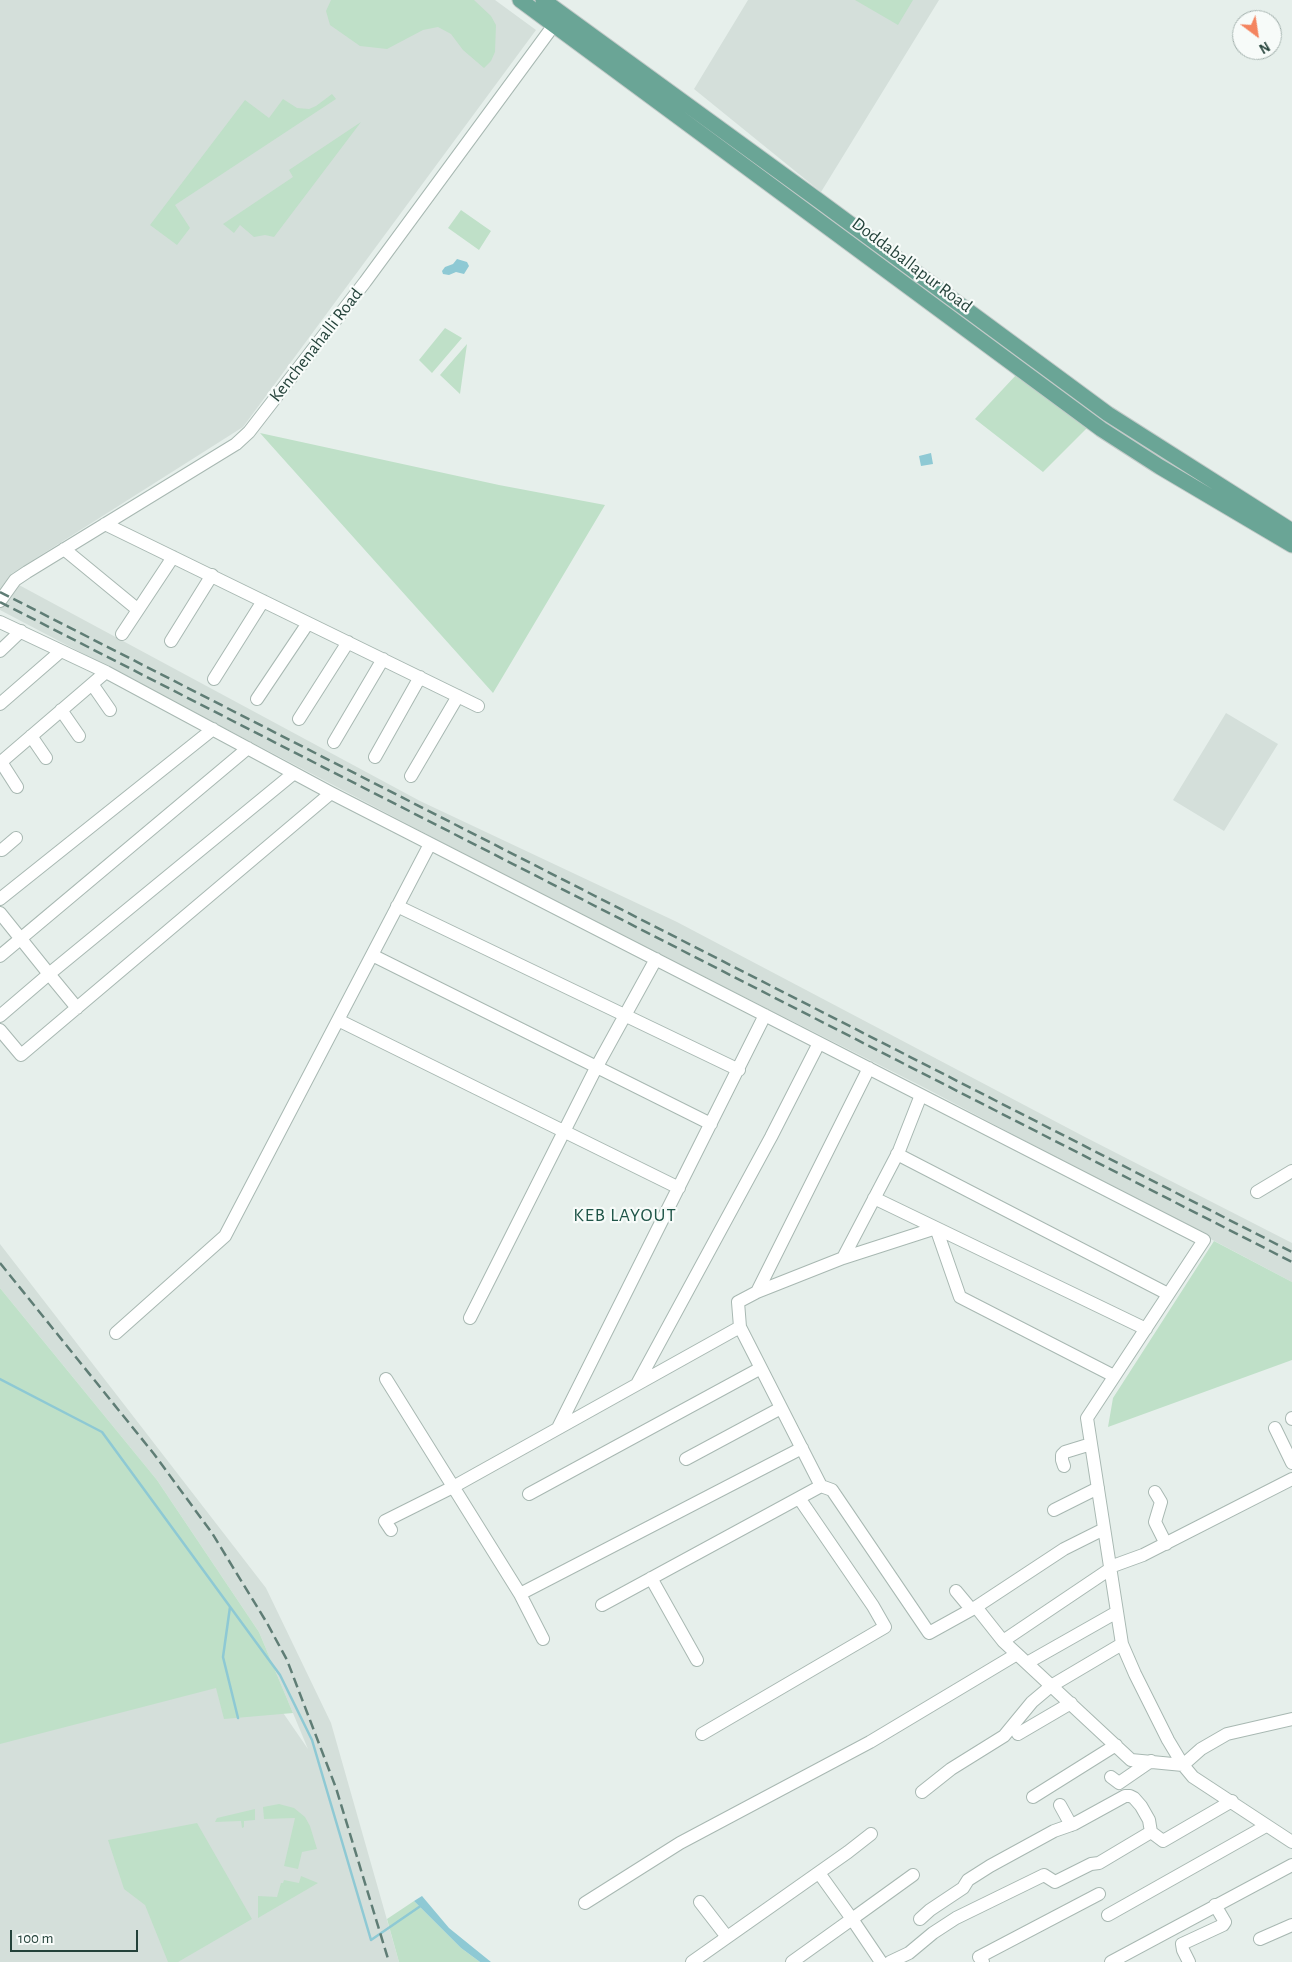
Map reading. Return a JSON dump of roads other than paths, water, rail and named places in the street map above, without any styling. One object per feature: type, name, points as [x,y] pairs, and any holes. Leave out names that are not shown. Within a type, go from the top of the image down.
[{"type":"main road","name":"Doddaballapur Road","points":[[520,0],[558,20],[818,200],[1108,414],[1292,531]]},
{"type":"main road","name":"Doddaballapur Road","points":[[543,0],[558,20],[1101,429],[1160,467],[1292,545]]},
{"type":"street","name":"Kenchenahalli Road","points":[[0,601],[15,580],[236,444],[249,432],[365,282],[558,20]]},
{"type":"street","points":[[105,524],[478,706]]},
{"type":"street","points":[[64,550],[137,609]]},
{"type":"street","points":[[122,634],[173,557]]},
{"type":"street","points":[[171,642],[212,575]]},
{"type":"street","points":[[214,679],[263,601]]},
{"type":"street","points":[[0,622],[106,672],[331,793],[1204,1240],[1087,1418],[1122,1644],[1135,1674],[1183,1766],[1193,1777],[1292,1842]]},
{"type":"street","points":[[257,699],[308,623]]},
{"type":"street","points":[[0,651],[21,631]]},
{"type":"street","points":[[299,719],[348,642]]},
{"type":"street","points":[[0,704],[61,650]]},
{"type":"street","points":[[334,742],[383,659]]},
{"type":"street","points":[[17,786],[1,763],[106,672]]},
{"type":"street","points":[[375,757],[420,677]]},
{"type":"street","points":[[92,684],[110,710]]},
{"type":"street","points":[[411,776],[458,696]]},
{"type":"street","points":[[61,710],[79,736]]},
{"type":"street","points":[[0,900],[213,729]]},
{"type":"street","points":[[31,736],[46,758]]},
{"type":"street","points":[[0,956],[248,748]]},
{"type":"street","points":[[0,1016],[294,773]]},
{"type":"street","points":[[0,1030],[21,1055],[331,793]]},
{"type":"street","points":[[0,835],[3,842],[1,850]]},
{"type":"street","points":[[1,850],[16,838]]},
{"type":"street","points":[[116,1332],[225,1236],[430,844]]},
{"type":"street","points":[[398,906],[739,1070]]},
{"type":"street","points":[[0,913],[77,1008]]},
{"type":"street","points":[[372,955],[712,1124]]},
{"type":"street","points":[[470,1318],[596,1068],[656,959]]},
{"type":"street","points":[[558,1428],[765,1015]]},
{"type":"street","points":[[338,1020],[679,1188]]},
{"type":"street","points":[[637,1384],[771,1137],[819,1043]]},
{"type":"street","points":[[757,1292],[869,1068]]},
{"type":"street","points":[[843,1258],[897,1154],[921,1095]]},
{"type":"street","points":[[897,1154],[1168,1294]]},
{"type":"street","points":[[1257,1192],[1292,1171]]},
{"type":"street","points":[[874,1198],[1146,1329]]},
{"type":"street","points":[[936,1228],[843,1258],[757,1292],[738,1302],[740,1328],[821,1486],[832,1490],[929,1633],[973,1608],[1064,1550],[1104,1529]]},
{"type":"street","points":[[936,1228],[960,1297],[1114,1376]]},
{"type":"street","points":[[391,1530],[385,1521],[453,1487],[740,1328]]},
{"type":"street","points":[[529,1494],[761,1368]]},
{"type":"street","points":[[386,1379],[520,1594],[543,1639]]},
{"type":"street","points":[[686,1459],[781,1408]]},
{"type":"street","points":[[1275,1428],[1292,1463]]},
{"type":"street","points":[[1064,1466],[1062,1455],[1065,1452],[1091,1444]]},
{"type":"street","points":[[520,1594],[802,1448]]},
{"type":"street","points":[[1003,1641],[1110,1568],[1144,1556],[1292,1478]]},
{"type":"street","points":[[602,1605],[821,1486]]},
{"type":"street","points":[[1054,1510],[1098,1488]]},
{"type":"street","points":[[1155,1492],[1161,1502],[1155,1522],[1166,1544]]},
{"type":"street","points":[[702,1734],[885,1627],[873,1606],[799,1498]]},
{"type":"street","points":[[651,1578],[697,1660]]},
{"type":"street","points":[[956,1591],[1003,1641],[1131,1760],[1183,1766]]},
{"type":"street","points":[[585,1903],[680,1843],[870,1742],[1022,1658],[1117,1612]]},
{"type":"street","points":[[922,1792],[951,1770],[1004,1736],[1032,1702],[1051,1686],[1122,1644]]},
{"type":"street","points":[[1018,1734],[1071,1703]]},
{"type":"street","points":[[1183,1766],[1201,1749],[1227,1734],[1292,1719]]},
{"type":"street","points":[[1033,1797],[1116,1746]]},
{"type":"street","points":[[1111,1777],[1119,1783],[1152,1761]]},
{"type":"street","points":[[920,1919],[963,1888],[968,1880],[1054,1831],[1071,1825],[1104,1806],[1130,1796],[1141,1806],[1149,1820],[1151,1832],[1163,1841],[1232,1801]]},
{"type":"street","points":[[1060,1805],[1071,1825]]},
{"type":"street","points":[[1108,1916],[1266,1826]]},
{"type":"street","points":[[890,1962],[909,1953],[933,1933],[956,1918],[1044,1875],[1055,1882],[1091,1864],[1099,1863],[1151,1832]]},
{"type":"street","points":[[692,1962],[871,1834]]},
{"type":"street","points":[[1111,1962],[1292,1865]]},
{"type":"street","points":[[819,1873],[881,1962]]},
{"type":"street","points":[[792,1962],[913,1875]]},
{"type":"street","points":[[982,1962],[979,1957],[1099,1894]]},
{"type":"street","points":[[700,1902],[727,1937]]},
{"type":"street","points":[[1189,1962],[1182,1944],[1223,1926],[1226,1922],[1215,1905]]},
{"type":"street","points":[[1260,1939],[1292,1924]]},
{"type":"water","points":[[457,259],[467,262],[469,266],[464,274],[456,272],[449,275],[443,274],[442,271],[445,267],[453,264]]},
{"type":"water","points":[[931,453],[933,464],[921,466],[919,456]]},
{"type":"water","points":[[422,1896],[449,1928],[491,1962],[480,1962],[461,1948],[414,1901]]},
{"type":"waterway","points":[[0,1379],[102,1432],[280,1675],[312,1740],[371,1940],[422,1905]]},
{"type":"waterway","points":[[230,1607],[223,1657],[238,1718]]},
{"type":"railway","points":[[0,592],[1292,1252]]},
{"type":"railway","points":[[0,602],[1292,1262]]},
{"type":"railway","points":[[0,1263],[154,1454],[212,1533],[267,1623],[287,1660],[336,1788],[389,1962]]},
{"type":"district","name":"KEB LAYOUT","points":[[625,1215]]}]
